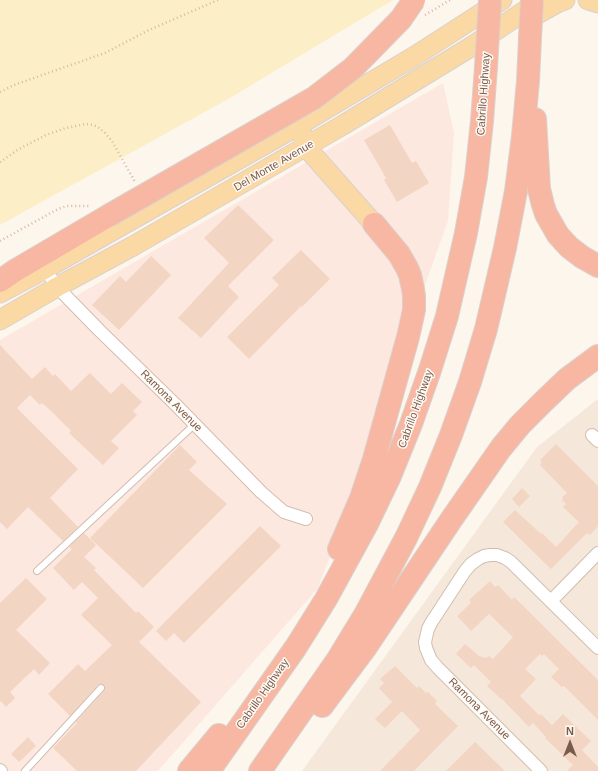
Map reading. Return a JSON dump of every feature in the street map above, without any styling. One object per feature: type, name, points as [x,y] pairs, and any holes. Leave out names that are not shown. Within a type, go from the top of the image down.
[{"type":"highway","points":[[0,281],[102,211],[314,98],[353,68],[401,18],[414,0]]},
{"type":"highway","name":"Cabrillo Highway","points":[[209,771],[312,623],[354,549],[379,499],[409,430],[447,316],[466,233],[476,177],[482,121],[490,0]]},
{"type":"highway","points":[[260,771],[338,659],[380,588],[430,487],[461,409],[490,316],[511,220],[523,136],[528,81],[532,0]]},
{"type":"highway","points":[[530,38],[539,189],[543,205],[550,222],[564,241],[579,255],[598,266]]},
{"type":"highway","points":[[312,623],[340,546],[361,498],[374,459],[408,337],[414,310],[413,289],[407,268],[399,254],[374,224]]},
{"type":"highway","points":[[274,752],[302,729],[343,680],[501,448],[515,431],[567,379],[598,356]]},
{"type":"highway","points":[[189,771],[296,646]]},
{"type":"main road","name":"Del Monte Avenue","points":[[0,292],[45,269],[299,125],[415,56],[502,0]]},
{"type":"main road","name":"Del Monte Avenue","points":[[0,320],[133,246],[344,125],[474,45],[542,0]]},
{"type":"main road","points":[[474,45],[491,41],[544,10],[565,0]]},
{"type":"main road","points":[[588,0],[598,3]]},
{"type":"main road","points":[[299,125],[306,147],[374,224]]},
{"type":"street","name":"Ramona Avenue","points":[[45,269],[58,287],[99,330],[195,424],[261,492],[284,512],[306,519]]},
{"type":"street","points":[[598,553],[550,601],[598,648]]},
{"type":"street","name":"Ramona Avenue","points":[[541,771],[430,660],[425,642],[431,623],[465,570],[478,558],[484,556],[497,555],[511,562],[550,601]]},
{"type":"lane","points":[[37,571],[195,424]]},
{"type":"lane","points":[[25,771],[102,688]]},
{"type":"path","points":[[0,92],[14,85],[105,53],[147,31],[218,0]]},
{"type":"path","points":[[0,162],[19,149],[66,128],[86,124],[93,125],[105,133],[112,142],[137,184]]},
{"type":"path","points":[[0,241],[58,208],[68,206],[102,211]]},
{"type":"shaded area","points":[[443,83],[454,133],[448,221],[378,416],[347,512],[318,588],[158,771],[1,771],[0,340]]},
{"type":"shaded area","points":[[598,399],[598,771],[302,771],[537,447]]},
{"type":"sand","points":[[0,0],[393,0],[230,98],[0,225]]},
{"type":"building","points":[[390,125],[412,163],[416,161],[429,183],[397,202],[384,180],[386,178],[364,140]]},
{"type":"building","points":[[238,205],[274,240],[228,286],[239,297],[201,338],[178,318],[229,263],[204,238]]},
{"type":"building","points":[[301,250],[330,279],[249,359],[227,337],[279,285],[272,278]]},
{"type":"building","points":[[151,256],[171,275],[119,330],[92,305],[120,276],[126,282]]},
{"type":"building","points":[[0,345],[32,379],[45,367],[53,376],[55,374],[71,391],[90,373],[111,394],[122,383],[142,402],[133,411],[137,415],[111,441],[119,448],[103,465],[69,433],[71,431],[51,411],[42,403],[40,405],[30,395],[17,408],[78,469],[50,498],[78,527],[63,541],[28,507],[7,529],[0,522]]},
{"type":"building","points":[[556,444],[598,486],[598,526],[590,535],[587,533],[551,569],[503,522],[515,510],[556,547],[579,522],[563,507],[566,504],[562,500],[562,497],[567,493],[540,465],[542,462],[540,460]]},
{"type":"building","points":[[180,445],[197,462],[189,470],[227,504],[143,588],[90,538]]},
{"type":"building","points":[[522,488],[530,496],[519,507],[512,499]]},
{"type":"building","points":[[260,526],[281,546],[184,643],[174,633],[166,641],[156,631]]},
{"type":"building","points":[[84,533],[96,545],[84,557],[96,568],[94,570],[136,613],[138,611],[154,627],[139,642],[201,702],[136,771],[77,771],[53,748],[77,723],[76,722],[104,691],[105,687],[102,684],[98,685],[70,716],[48,694],[78,664],[85,671],[112,645],[81,615],[98,598],[82,582],[74,590],[53,568],[72,549],[69,547]]},
{"type":"building","points":[[26,578],[47,599],[16,630],[50,663],[39,675],[34,669],[10,692],[15,698],[6,707],[1,701],[0,702],[0,603]]},
{"type":"building","points":[[490,581],[495,587],[498,585],[512,600],[514,597],[598,680],[598,720],[564,686],[562,687],[551,677],[559,669],[544,654],[542,656],[540,654],[525,669],[536,679],[520,696],[539,715],[541,714],[552,725],[563,714],[591,741],[582,750],[598,767],[598,771],[567,771],[573,765],[545,738],[546,737],[533,723],[529,727],[487,686],[491,682],[474,665],[471,668],[456,654],[465,644],[480,657],[486,658],[489,656],[493,659],[513,637],[489,614],[471,631],[457,616],[471,603],[469,600]]},
{"type":"building","points":[[395,666],[417,688],[419,686],[426,693],[428,692],[437,701],[435,704],[458,726],[414,771],[380,771],[420,730],[402,711],[385,728],[375,719],[392,702],[379,688],[384,683],[380,679]]},
{"type":"building","points":[[28,737],[36,746],[19,762],[11,754]]},
{"type":"building","points":[[475,742],[505,771],[446,771]]}]
